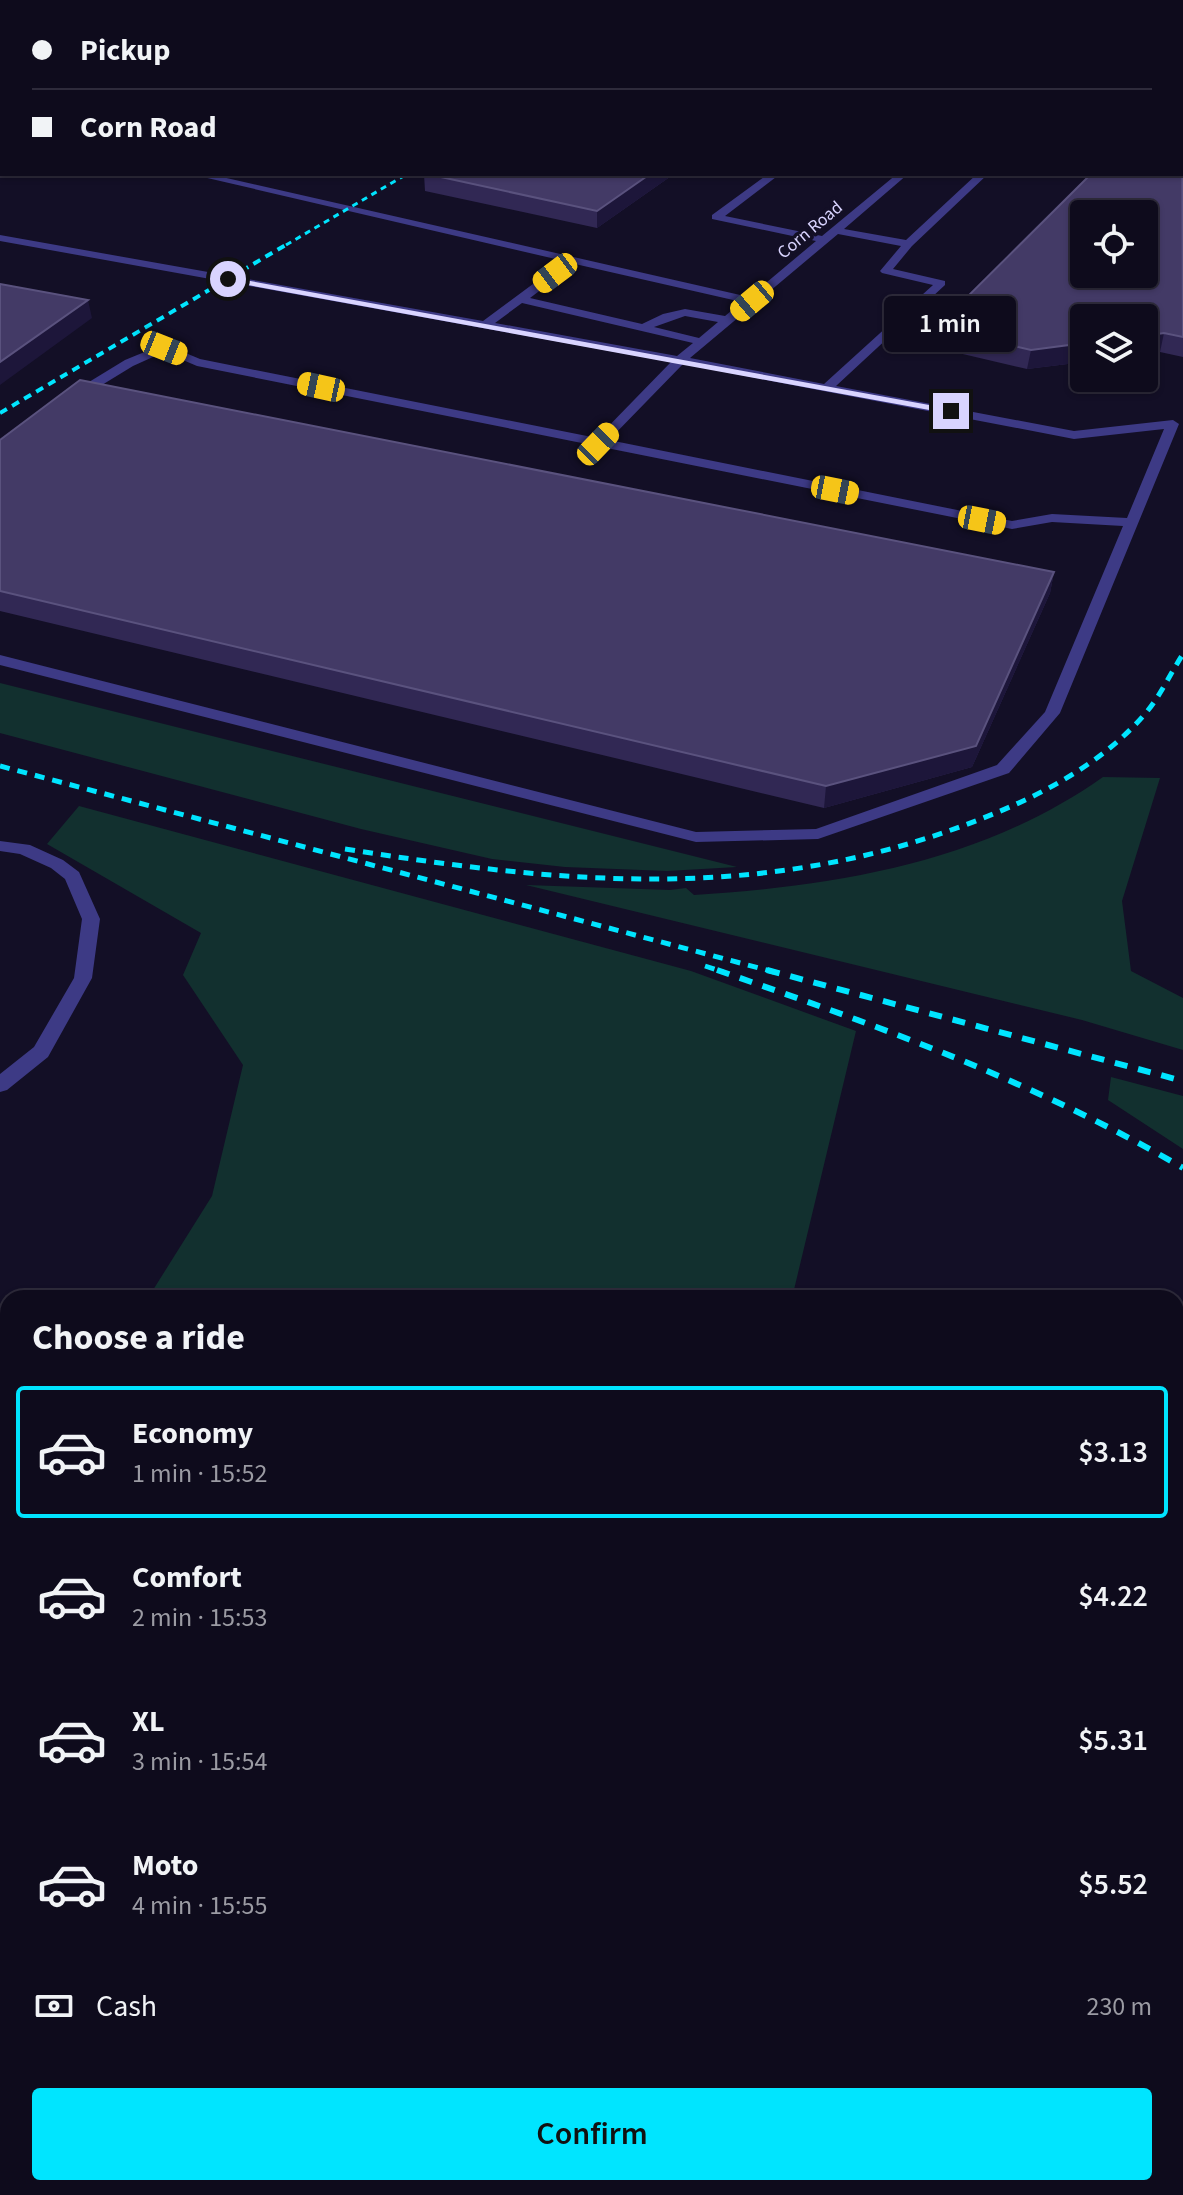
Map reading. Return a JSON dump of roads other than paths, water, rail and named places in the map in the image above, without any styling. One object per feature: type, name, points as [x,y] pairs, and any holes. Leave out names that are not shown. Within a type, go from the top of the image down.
[{"type":"street","points":[[204,176],[752,301]]},
{"type":"street","points":[[772,176],[716,217],[827,240]]},
{"type":"street","name":"Corn Road","points":[[598,444],[680,360],[901,176]]},
{"type":"street","points":[[827,388],[941,283],[886,271],[908,244],[981,176]]},
{"type":"street","points":[[838,231],[908,244]]},
{"type":"street","points":[[0,238],[680,360],[1074,435],[1173,424],[1052,713],[1003,769],[818,834],[696,837],[0,660]]},
{"type":"street","points":[[0,249],[14,241]]},
{"type":"street","points":[[485,325],[573,260]]},
{"type":"street","points":[[521,299],[702,342]]},
{"type":"street","points":[[644,328],[668,314],[683,311],[728,321]]},
{"type":"street","points":[[64,403],[129,363],[164,348],[197,362],[1012,525],[1052,518],[1132,522]]},
{"type":"street","points":[[0,846],[24,849],[57,864],[73,876],[91,919],[83,978],[41,1052],[0,1085]]},
{"type":"railway","points":[[286,245],[404,176]]},
{"type":"railway","points":[[0,413],[289,243]]},
{"type":"railway","points":[[345,849],[503,871],[657,879],[733,876],[810,866],[887,850],[989,816],[1038,794],[1084,767],[1126,734],[1144,715],[1183,654]]},
{"type":"railway","points":[[0,766],[774,972]]},
{"type":"railway","points":[[705,966],[717,970]]},
{"type":"railway","points":[[717,970],[723,972]]},
{"type":"railway","points":[[717,970],[837,1012],[1013,1082],[1183,1168]]},
{"type":"railway","points":[[767,970],[1183,1081]]}]
